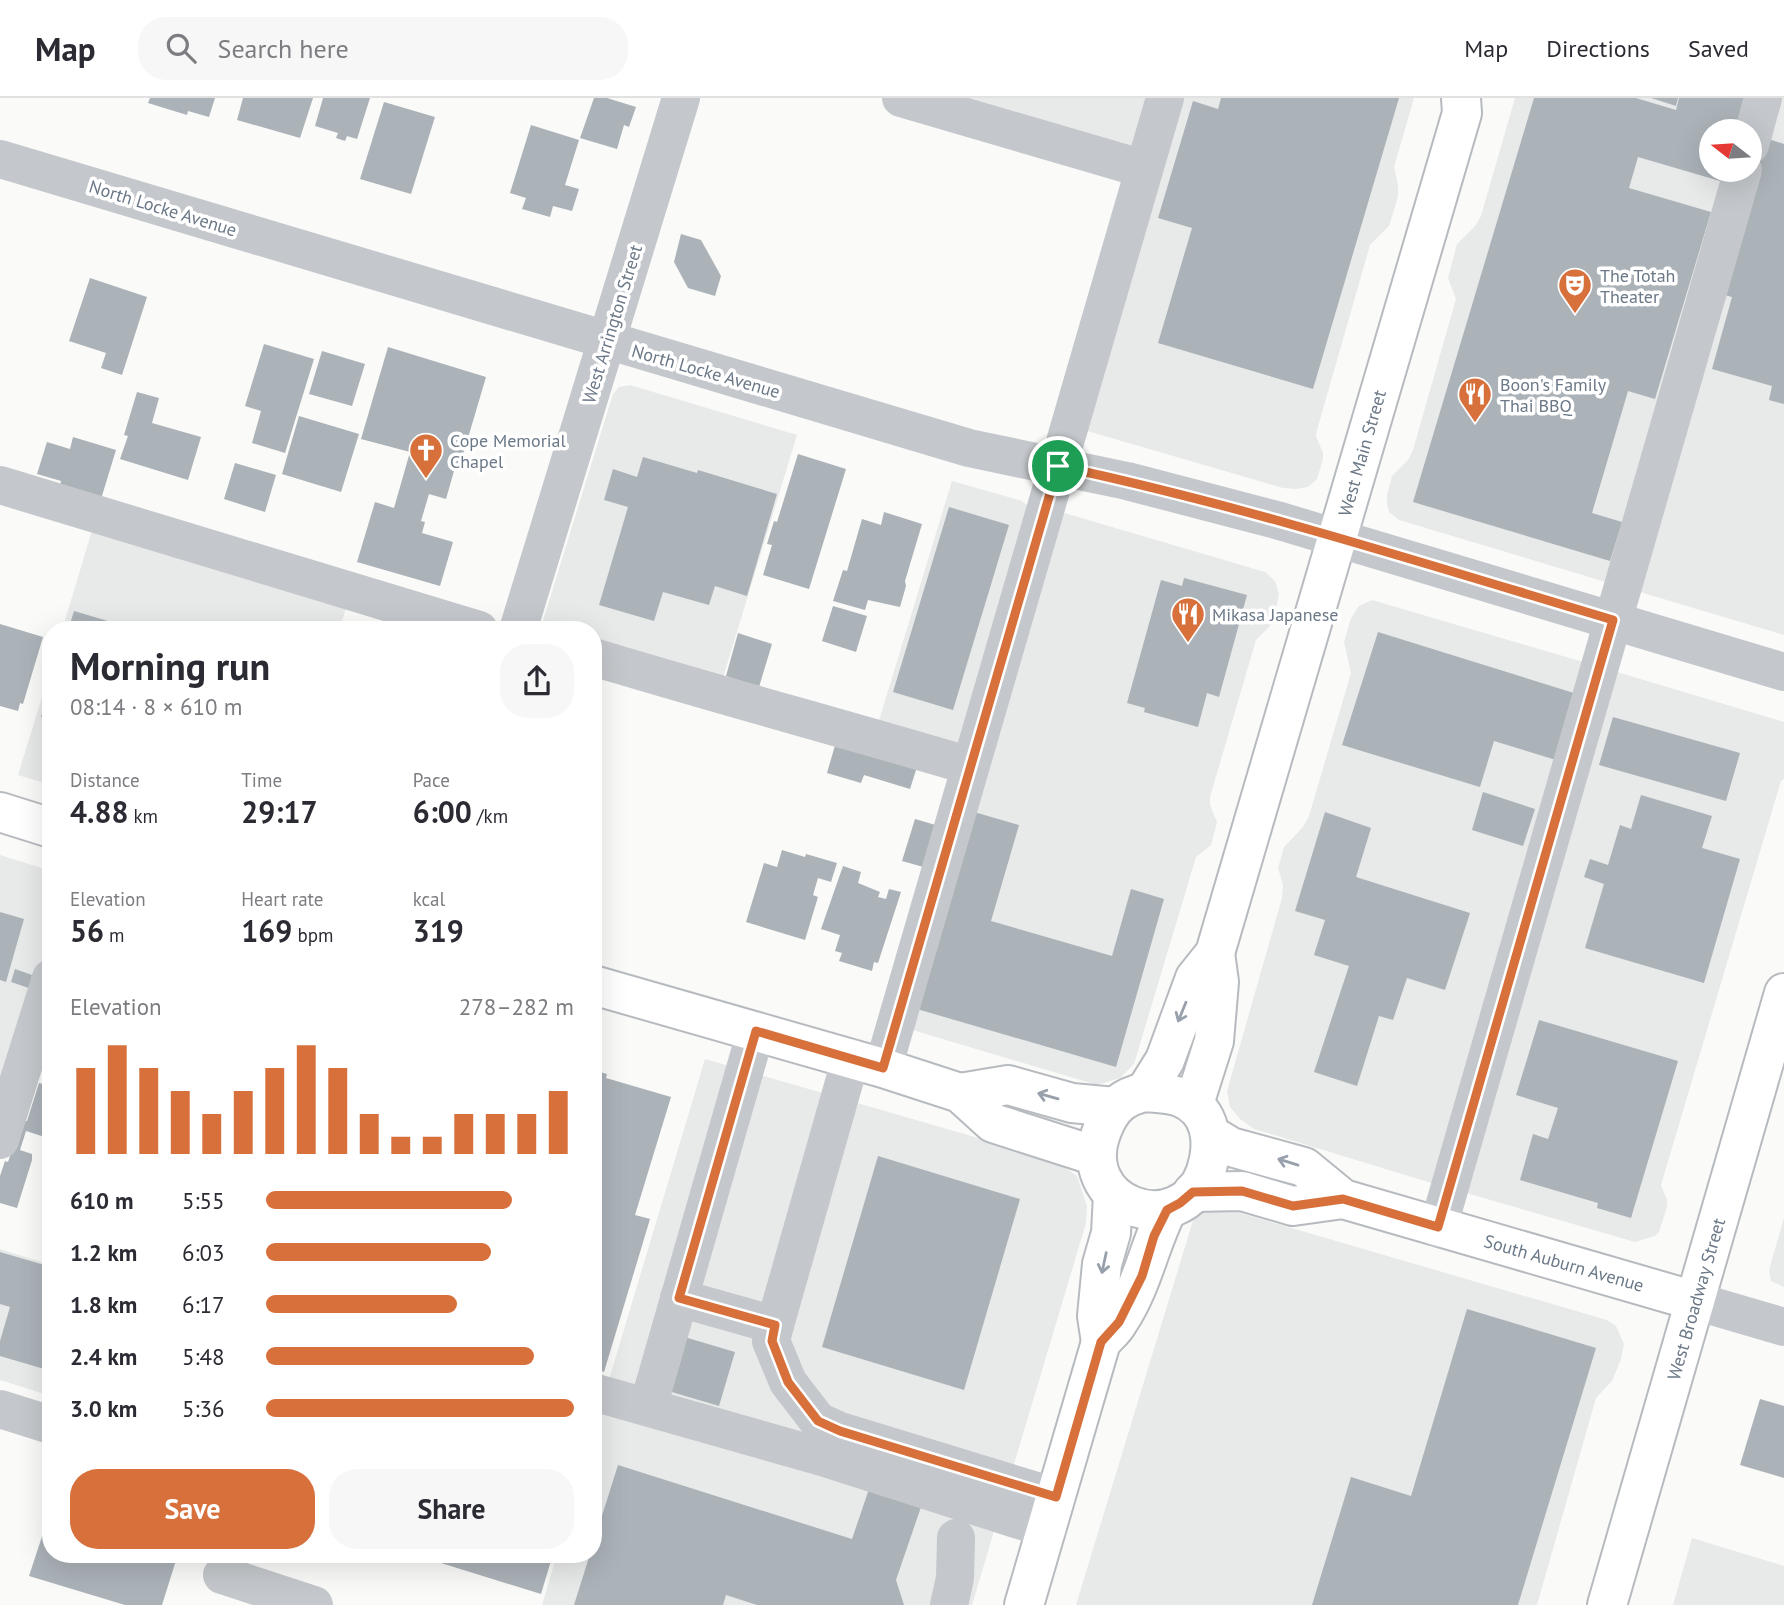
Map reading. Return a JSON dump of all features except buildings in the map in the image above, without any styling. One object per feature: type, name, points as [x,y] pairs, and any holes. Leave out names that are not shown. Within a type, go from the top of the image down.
[{"type":"main road","name":"West Main Street","points":[[1130,1099],[1165,1060],[1195,978],[1215,953],[1465,103]]},
{"type":"main road","points":[[0,812],[42,825]]},
{"type":"main road","name":"West Main Street","points":[[1202,1120],[1214,1041],[1219,982],[1215,953]]},
{"type":"main road","points":[[602,988],[867,1063],[960,1093],[993,1123],[1096,1156]]},
{"type":"main road","name":"West Broadway Street","points":[[1606,1605],[1784,993]]},
{"type":"main road","points":[[960,1093],[1008,1085],[1072,1103],[1180,1097],[1202,1120],[1212,1154],[1205,1176],[1180,1201],[1154,1236],[1142,1276],[1119,1322],[1101,1342]]},
{"type":"main road","points":[[1130,1099],[1098,1138],[1096,1156],[1102,1183],[1113,1195],[1129,1205],[1149,1210],[1180,1201]]},
{"type":"main road","name":"South Auburn Avenue","points":[[1202,1120],[1231,1147],[1304,1167],[1343,1199],[1695,1301]]},
{"type":"main road","name":"South Auburn Avenue","points":[[1180,1201],[1242,1191],[1293,1206],[1343,1199]]},
{"type":"main road","points":[[1024,1605],[1101,1342],[1097,1316],[1102,1264],[1111,1233],[1113,1195]]},
{"type":"street","name":"West Arrington Street","points":[[521,621],[681,98]]},
{"type":"street","points":[[901,98],[1144,169]]},
{"type":"street","points":[[1051,1513],[818,1421],[788,1382],[772,1341],[775,1325],[971,766],[1165,98]]},
{"type":"street","points":[[1757,119],[1763,98]]},
{"type":"street","name":"North Locke Avenue","points":[[0,159],[969,448],[1127,481],[1337,538],[1784,673]]},
{"type":"street","points":[[1438,1227],[1740,182]]},
{"type":"street","points":[[0,485],[449,621]]},
{"type":"street","points":[[602,660],[971,766]]},
{"type":"street","points":[[0,1140],[42,1007]]},
{"type":"street","points":[[648,1407],[756,1031]]},
{"type":"street","points":[[679,1298],[775,1325]]},
{"type":"street","name":"South Auburn Avenue","points":[[1695,1301],[1784,1327]]},
{"type":"street","points":[[602,1394],[822,1457],[1051,1513]]},
{"type":"street","points":[[0,1409],[42,1422]]},
{"type":"street","points":[[949,1605],[955,1578],[956,1538]]},
{"type":"street","points":[[221,1578],[274,1599],[314,1605]]},
{"type":"shaded area","points":[[935,98],[1154,98],[1139,148]]},
{"type":"shaded area","points":[[1174,98],[1414,98],[1394,167],[1398,197],[1389,226],[1370,245],[1317,430],[1316,436],[1323,459],[1317,479],[1308,487],[1283,488],[1077,428]]},
{"type":"shaded area","points":[[1515,98],[1752,98],[1746,119],[1699,119],[1699,182],[1727,182],[1609,583],[1399,520],[1389,512],[1387,495],[1392,476],[1408,460],[1413,450],[1456,299],[1448,278],[1457,244],[1481,216]]},
{"type":"shaded area","points":[[1774,98],[1784,98],[1784,635],[1633,590],[1750,182],[1762,182],[1762,140]]},
{"type":"shaded area","points":[[630,385],[797,435],[722,681],[602,646],[602,621],[543,621],[613,394],[619,387]]},
{"type":"shaded area","points":[[952,481],[1022,501],[1028,506],[960,752],[877,727]]},
{"type":"shaded area","points":[[1061,512],[1265,572],[1275,581],[1279,594],[1273,623],[1256,640],[1210,797],[1210,805],[1217,822],[1211,845],[1196,857],[1134,1064],[1120,1078],[1097,1085],[909,1029]]},
{"type":"shaded area","points":[[94,524],[348,602],[342,621],[65,621]]},
{"type":"shaded area","points":[[1372,600],[1590,664],[1438,1185],[1254,1129],[1230,1107],[1227,1091],[1282,898],[1283,885],[1278,868],[1284,847],[1303,827],[1309,816],[1351,673],[1344,642],[1351,618],[1359,606]]},
{"type":"shaded area","points":[[1607,669],[1784,722],[1784,779],[1781,781],[1661,1185],[1667,1207],[1659,1232],[1655,1236],[1635,1242],[1456,1190]]},
{"type":"shaded area","points":[[42,697],[42,782],[18,775]]},
{"type":"shaded area","points":[[0,855],[42,868],[42,966],[0,1101]]},
{"type":"shaded area","points":[[705,1059],[1054,1160],[1077,1176],[1087,1206],[1086,1223],[972,1605],[542,1605],[554,1563],[602,1563],[602,1403]]},
{"type":"shaded area","points":[[1207,1208],[1223,1208],[1607,1320],[1616,1326],[1624,1344],[1621,1359],[1612,1381],[1596,1398],[1537,1605],[1076,1605],[1195,1214]]},
{"type":"shaded area","points":[[1784,1218],[1784,1287],[1771,1281],[1769,1270]]},
{"type":"shaded area","points":[[0,1249],[42,1262],[42,1393],[0,1380]]},
{"type":"shaded area","points":[[1692,1538],[1784,1566],[1784,1605],[1673,1605]]},
{"type":"place","name":"The Totah Theater","points":[[1575,315]]},
{"type":"place","name":"Boon's Family Thai BBQ","points":[[1475,424]]},
{"type":"place","name":"Cope Memorial Chapel","points":[[426,480]]},
{"type":"place","name":"Mikasa Japanese","points":[[1188,644]]},
{"type":"route","points":[[1058,466],[1280,521],[1613,620],[1438,1227],[1343,1199],[1293,1206],[1242,1191],[1193,1192],[1167,1210],[1154,1236],[1142,1276],[1119,1322],[1101,1342],[1056,1497],[840,1431],[818,1421],[788,1382],[772,1341],[775,1325],[679,1298],[756,1031],[883,1068],[1058,466]]}]
